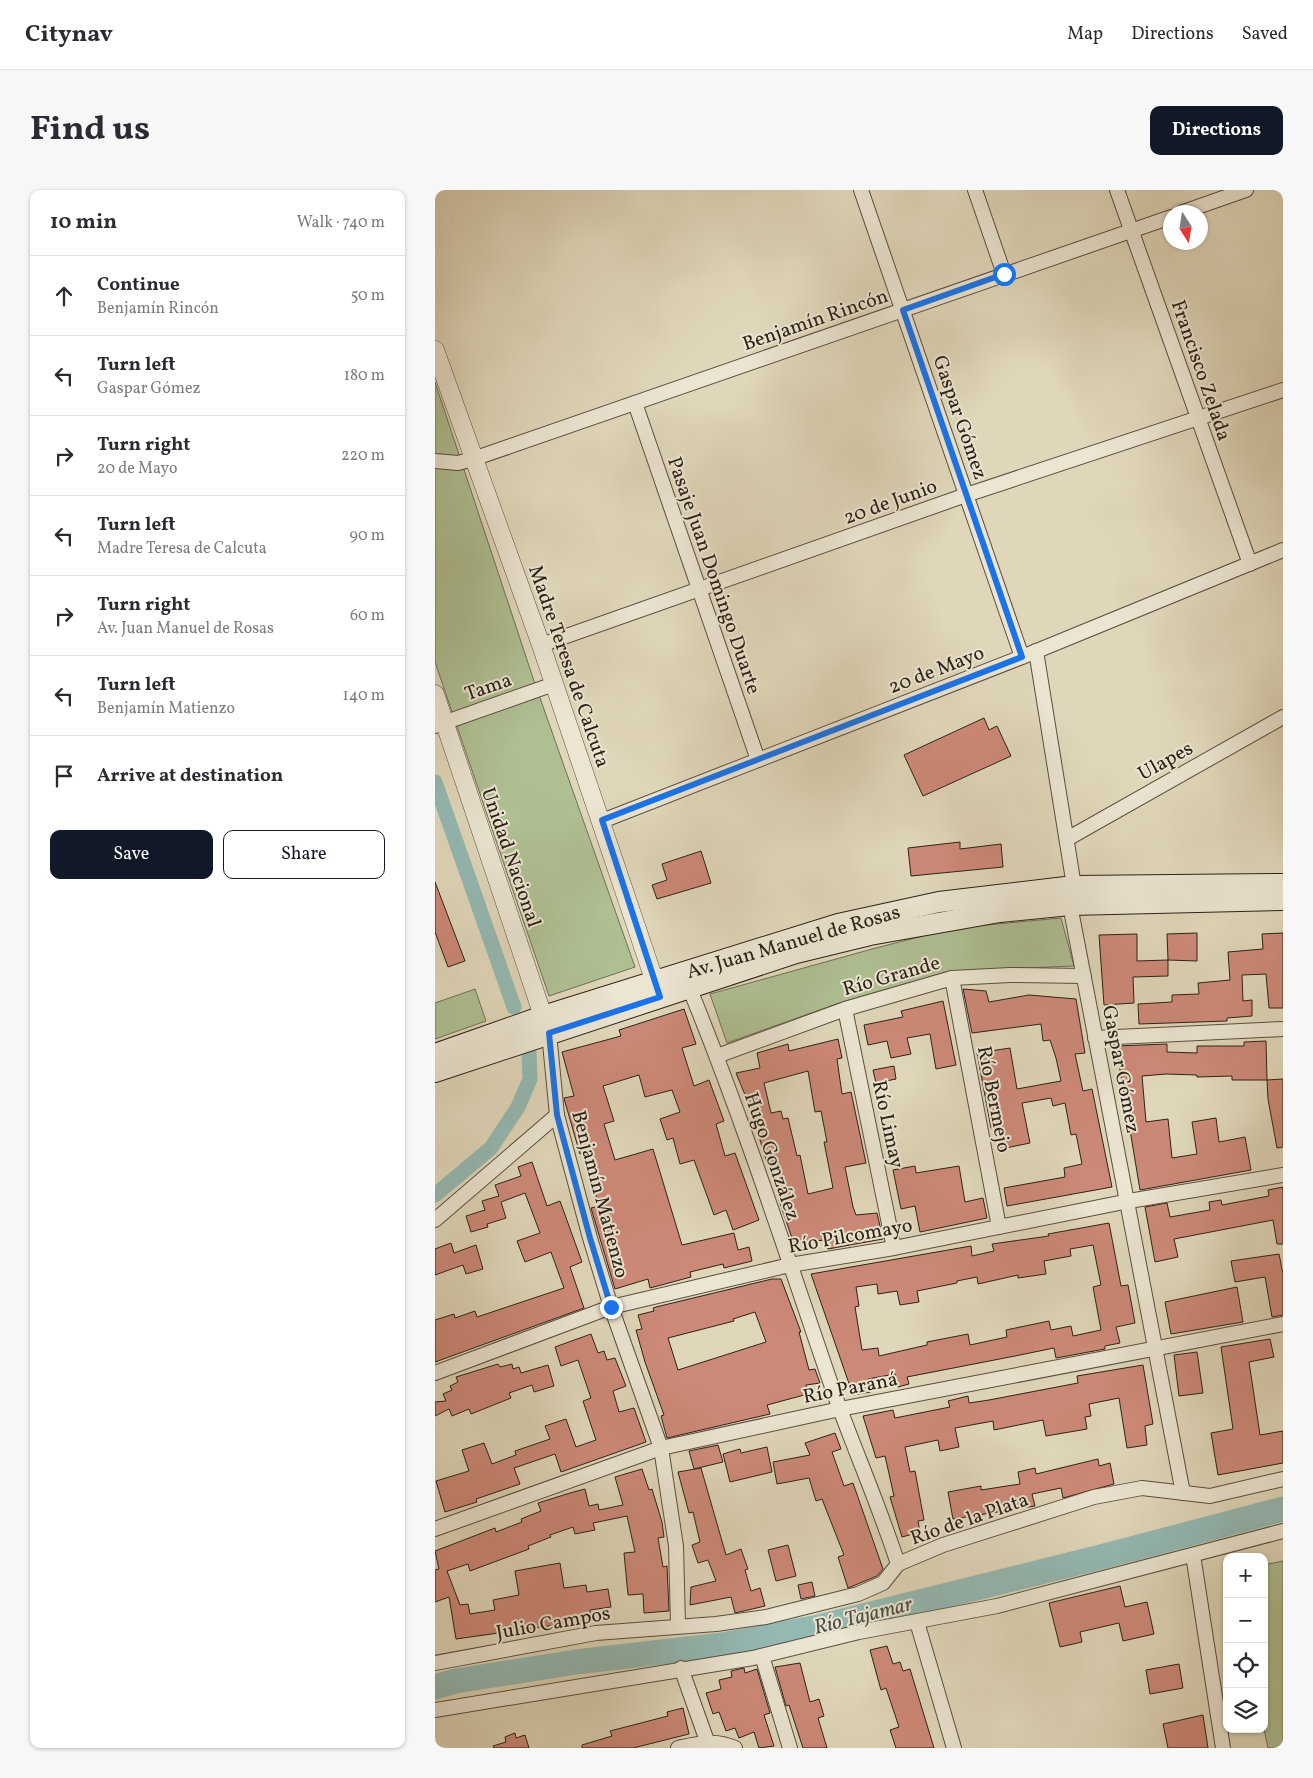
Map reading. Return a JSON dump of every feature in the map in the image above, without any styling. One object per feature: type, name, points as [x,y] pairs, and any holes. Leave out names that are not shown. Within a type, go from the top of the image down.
[{"type":"main road","name":"Av. Juan Manuel de Rosas","points":[[435,1054],[546,1025],[658,989],[838,924],[893,911],[939,902],[1283,884]]},
{"type":"main road","name":"Av. Juan Manuel de Rosas","points":[[658,989],[689,987],[795,953],[870,935],[983,915],[1072,896],[1283,900]]},
{"type":"main road","name":"Av. Juan Manuel de Rosas","points":[[435,1072],[546,1025]]},
{"type":"street","name":"Gaspar Gómez","points":[[861,190],[1022,657]]},
{"type":"street","points":[[975,190],[1004,274]]},
{"type":"street","name":"Francisco Zelada","points":[[1117,190],[1250,564]]},
{"type":"street","points":[[1203,205],[1246,190]]},
{"type":"street","name":"Benjamín Rincón","points":[[435,461],[458,463],[473,459],[1163,220]]},
{"type":"street","name":"Madre Teresa de Calcuta","points":[[435,350],[555,684],[658,989]]},
{"type":"street","name":"20 de Junio","points":[[541,645],[966,495],[1283,390]]},
{"type":"street","name":"Pasaje Juan Domingo Duarte","points":[[635,403],[759,760]]},
{"type":"street","name":"20 de Mayo","points":[[602,820],[1022,657],[1283,550]]},
{"type":"street","name":"Gaspar Gómez","points":[[1036,651],[1067,839],[1072,896],[1084,976],[1129,1201],[1183,1493]]},
{"type":"street","name":"Tama","points":[[440,724],[555,684]]},
{"type":"street","name":"Unidad Nacional","points":[[435,694],[440,724],[546,1025]]},
{"type":"street","name":"Ulapes","points":[[1067,839],[1283,717]]},
{"type":"street","name":"Río Grande","points":[[717,1056],[845,1009],[952,978],[1010,975],[1084,976]]},
{"type":"street","name":"Río Bermejo","points":[[952,978],[999,1227]]},
{"type":"street","name":"Hugo González","points":[[689,987],[717,1056],[840,1409],[884,1520],[898,1564]]},
{"type":"street","name":"Río Limay","points":[[845,1009],[894,1248]]},
{"type":"street","name":"Benjamín Matienzo","points":[[546,1025],[557,1115],[590,1238],[611,1307],[661,1448],[675,1546],[678,1625]]},
{"type":"street","points":[[1095,1038],[1283,1029]]},
{"type":"street","points":[[435,1220],[557,1115]]},
{"type":"street","name":"Río Pilcomayo","points":[[435,1373],[611,1307],[790,1265],[894,1248],[1129,1201],[1283,1174]]},
{"type":"street","name":"Río Paraná","points":[[435,1529],[661,1448],[840,1409],[1283,1324]]},
{"type":"street","name":"Río de la Plata","points":[[678,1625],[716,1624],[766,1617],[858,1594],[883,1583],[898,1564],[943,1545],[1094,1497],[1142,1488],[1210,1496],[1283,1480]]},
{"type":"street","points":[[435,1710],[761,1656],[859,1632],[1006,1604],[1283,1531]]},
{"type":"street","points":[[1193,1555],[1223,1748]]},
{"type":"street","points":[[917,1622],[954,1748]]},
{"type":"street","name":"Julio Campos","points":[[435,1663],[596,1633],[678,1625]]},
{"type":"street","points":[[761,1656],[790,1748]]},
{"type":"street","points":[[681,1668],[707,1741]]},
{"type":"street","points":[[678,1748],[707,1741],[723,1742],[735,1748]]},
{"type":"green space","points":[[435,382],[534,681],[635,967],[549,996],[435,662]]},
{"type":"green space","points":[[1061,918],[1074,966],[950,971],[839,1003],[727,1043],[710,994],[954,928]]},
{"type":"green space","points":[[475,989],[486,1021],[435,1039],[435,1003]]},
{"type":"green space","points":[[1283,1561],[1283,1748],[1268,1748],[1265,1733],[1268,1733],[1268,1564]]},
{"type":"building","points":[[984,718],[989,730],[997,726],[1011,756],[923,796],[904,755]]},
{"type":"building","points":[[960,842],[960,849],[1001,844],[1003,867],[911,876],[908,848]]},
{"type":"building","points":[[701,851],[711,883],[657,899],[652,885],[667,880],[662,864]]},
{"type":"building","points":[[435,882],[465,961],[448,967],[435,932]]},
{"type":"building","points":[[1197,933],[1197,961],[1168,960],[1167,934]]},
{"type":"building","points":[[1283,933],[1283,1008],[1269,1008],[1266,974],[1242,975],[1243,1001],[1252,1000],[1252,1016],[1227,1018],[1227,1021],[1139,1024],[1138,1004],[1172,1002],[1172,995],[1199,994],[1198,983],[1230,980],[1228,952],[1263,949],[1262,934]]},
{"type":"building","points":[[1137,934],[1137,961],[1168,960],[1168,976],[1133,977],[1134,1003],[1104,1005],[1099,935]]},
{"type":"building","points":[[963,989],[986,991],[989,1002],[1029,995],[1076,999],[1085,1053],[1075,1054],[1083,1091],[1092,1089],[1112,1187],[1007,1206],[1004,1188],[1065,1177],[1064,1168],[1082,1164],[1076,1134],[1071,1135],[1065,1103],[1053,1106],[1051,1098],[1022,1103],[1030,1143],[1001,1149],[997,1127],[991,1128],[977,1053],[1010,1048],[1017,1089],[1061,1081],[1056,1058],[1050,1040],[1043,1041],[1041,1024],[972,1033]]},
{"type":"building","points":[[943,1001],[956,1065],[936,1069],[930,1034],[907,1038],[911,1054],[891,1058],[887,1041],[868,1045],[864,1025],[903,1017],[901,1011]]},
{"type":"building","points":[[684,1009],[696,1044],[682,1048],[694,1086],[709,1080],[724,1121],[716,1124],[725,1156],[735,1153],[759,1220],[733,1230],[726,1210],[714,1215],[694,1160],[680,1164],[673,1138],[667,1140],[660,1119],[680,1112],[672,1090],[645,1097],[639,1075],[603,1086],[614,1121],[604,1124],[615,1160],[653,1149],[682,1245],[734,1233],[738,1250],[749,1247],[752,1261],[724,1268],[723,1264],[690,1272],[691,1277],[650,1288],[648,1279],[615,1289],[591,1208],[599,1206],[583,1152],[580,1154],[564,1098],[574,1096],[562,1052],[621,1036],[619,1030]]},
{"type":"building","points":[[838,1039],[842,1058],[837,1059],[842,1094],[851,1092],[866,1163],[845,1167],[853,1207],[856,1215],[877,1213],[883,1239],[828,1249],[824,1240],[794,1244],[779,1200],[785,1199],[776,1160],[767,1163],[750,1107],[736,1073],[760,1068],[757,1053],[788,1044],[789,1051]],"holes":[[[808,1071],[815,1112],[821,1111],[827,1142],[824,1142],[833,1188],[808,1194],[800,1155],[797,1156],[788,1118],[783,1119],[781,1111],[771,1113],[764,1083]]]},
{"type":"building","points":[[1266,1041],[1267,1080],[1232,1080],[1232,1076],[1197,1077],[1197,1075],[1166,1074],[1142,1076],[1146,1122],[1168,1119],[1172,1158],[1197,1154],[1192,1122],[1216,1118],[1219,1142],[1245,1137],[1251,1170],[1140,1190],[1116,1046],[1167,1044],[1167,1052],[1197,1053],[1197,1046],[1244,1046],[1244,1042]]},
{"type":"building","points":[[894,1066],[896,1079],[876,1083],[873,1070]]},
{"type":"building","points":[[1283,1079],[1283,1147],[1277,1148],[1268,1099],[1267,1080]]},
{"type":"building","points":[[532,1162],[547,1206],[560,1201],[582,1262],[570,1267],[584,1308],[435,1362],[435,1320],[454,1314],[455,1318],[475,1311],[477,1317],[564,1288],[551,1252],[525,1262],[517,1241],[540,1233],[525,1193],[501,1202],[506,1218],[487,1224],[488,1227],[471,1232],[466,1216],[485,1210],[482,1201],[499,1196],[495,1185],[521,1176],[518,1167]]},
{"type":"building","points":[[915,1166],[916,1173],[959,1166],[965,1202],[983,1198],[987,1218],[920,1232],[915,1206],[901,1209],[893,1170]]},
{"type":"building","points":[[1283,1187],[1283,1244],[1277,1244],[1273,1220],[1174,1239],[1178,1257],[1155,1262],[1145,1207],[1167,1203],[1170,1217],[1210,1210],[1209,1202],[1221,1200],[1222,1205],[1269,1196],[1268,1190]]},
{"type":"building","points":[[1109,1223],[1121,1286],[1128,1285],[1135,1323],[1116,1327],[1120,1343],[1105,1346],[1105,1349],[1056,1358],[1054,1348],[907,1377],[909,1384],[898,1387],[895,1374],[868,1379],[871,1392],[853,1395],[811,1274],[971,1246],[972,1256],[994,1251],[992,1244],[1049,1236],[1048,1234]],"holes":[[[1093,1245],[1101,1285],[1093,1287],[1101,1330],[1073,1336],[1071,1326],[1051,1330],[1049,1321],[1006,1330],[1007,1337],[970,1345],[968,1334],[927,1342],[927,1345],[879,1356],[878,1348],[862,1350],[855,1307],[859,1306],[856,1287],[877,1284],[878,1294],[897,1291],[900,1305],[919,1302],[917,1291],[957,1283],[957,1281],[977,1277],[978,1284],[1018,1275],[1018,1278],[1046,1274],[1044,1261],[1071,1256],[1070,1249]]]},
{"type":"building","points":[[451,1243],[454,1253],[476,1245],[483,1269],[466,1274],[463,1265],[435,1275],[435,1249]]},
{"type":"building","points":[[1279,1254],[1283,1274],[1283,1315],[1272,1317],[1265,1277],[1235,1282],[1231,1261]]},
{"type":"building","points":[[772,1279],[781,1279],[801,1332],[799,1332],[809,1370],[815,1369],[820,1383],[806,1385],[808,1394],[767,1405],[770,1414],[667,1438],[661,1416],[664,1415],[636,1330],[642,1329],[638,1315],[654,1311],[653,1308]],"holes":[[[755,1312],[766,1342],[678,1370],[668,1338],[734,1321],[733,1319]]]},
{"type":"building","points":[[1237,1287],[1243,1322],[1171,1334],[1165,1302]]},
{"type":"building","points":[[591,1334],[598,1353],[604,1351],[607,1360],[615,1358],[626,1386],[613,1391],[619,1412],[634,1408],[646,1442],[561,1472],[555,1454],[514,1468],[520,1484],[476,1499],[477,1502],[445,1512],[436,1481],[469,1471],[462,1450],[484,1443],[492,1464],[516,1455],[515,1451],[550,1439],[545,1426],[566,1419],[576,1447],[596,1440],[583,1401],[591,1398],[578,1360],[561,1366],[555,1347]]},
{"type":"building","points":[[1270,1339],[1274,1357],[1249,1362],[1260,1435],[1283,1431],[1283,1463],[1218,1475],[1211,1433],[1233,1429],[1221,1347]]},
{"type":"building","points":[[1197,1352],[1203,1393],[1179,1396],[1174,1355]]},
{"type":"building","points":[[498,1364],[500,1367],[512,1364],[513,1369],[519,1367],[521,1373],[548,1365],[554,1386],[534,1392],[532,1385],[509,1393],[511,1398],[471,1414],[469,1409],[452,1416],[449,1409],[435,1416],[435,1402],[446,1401],[443,1394],[452,1390],[450,1386],[458,1382],[456,1377]]},
{"type":"building","points":[[1143,1365],[1153,1424],[1145,1426],[1147,1445],[1127,1448],[1119,1398],[1089,1404],[1091,1416],[1085,1417],[1087,1429],[1046,1436],[1043,1420],[994,1430],[993,1421],[955,1428],[959,1447],[940,1451],[938,1440],[905,1447],[910,1472],[915,1471],[924,1520],[918,1521],[920,1532],[902,1537],[890,1497],[894,1496],[885,1456],[876,1458],[863,1416],[893,1410],[895,1418],[950,1407],[948,1401],[968,1396],[969,1403],[989,1400],[1078,1383],[1077,1376]]},
{"type":"building","points":[[835,1433],[841,1449],[832,1452],[844,1486],[853,1483],[883,1569],[877,1576],[848,1588],[838,1557],[844,1555],[822,1499],[816,1501],[809,1478],[777,1484],[773,1462],[810,1455],[805,1443]]},
{"type":"building","points":[[718,1445],[723,1462],[694,1469],[689,1451]]},
{"type":"building","points":[[767,1447],[772,1472],[730,1482],[723,1454],[740,1449],[741,1453]]},
{"type":"building","points":[[1098,1459],[1099,1466],[1110,1463],[1114,1484],[1063,1498],[1061,1488],[1032,1494],[1035,1506],[953,1519],[948,1492],[981,1486],[981,1490],[1020,1484],[1018,1472],[1035,1468],[1036,1474]]},
{"type":"building","points":[[701,1468],[726,1555],[741,1549],[748,1569],[745,1570],[751,1591],[760,1588],[765,1606],[735,1613],[731,1597],[690,1605],[691,1587],[716,1581],[708,1560],[698,1563],[692,1545],[700,1542],[693,1512],[689,1513],[678,1472]]},
{"type":"building","points":[[642,1469],[649,1490],[652,1489],[662,1522],[664,1537],[658,1538],[663,1567],[667,1566],[669,1611],[644,1613],[643,1594],[628,1595],[624,1553],[635,1552],[627,1516],[593,1523],[595,1530],[575,1534],[573,1527],[550,1535],[551,1537],[528,1546],[529,1549],[470,1571],[468,1564],[447,1571],[460,1605],[468,1604],[470,1614],[495,1610],[493,1600],[519,1595],[515,1571],[560,1563],[564,1588],[586,1585],[587,1592],[608,1589],[611,1607],[590,1610],[591,1620],[456,1639],[449,1597],[435,1602],[435,1570],[439,1569],[435,1551],[495,1528],[496,1532],[522,1522],[521,1519],[541,1511],[538,1503],[585,1489],[589,1506],[598,1504],[599,1510],[623,1505],[615,1477]]},
{"type":"building","points":[[788,1545],[796,1576],[776,1581],[768,1550]]},
{"type":"building","points":[[812,1582],[815,1596],[801,1599],[798,1585]]},
{"type":"building","points":[[1120,1586],[1125,1607],[1147,1602],[1154,1634],[1123,1641],[1119,1623],[1080,1632],[1082,1642],[1060,1647],[1049,1603]]},
{"type":"building","points":[[887,1646],[893,1664],[900,1662],[903,1671],[910,1669],[934,1748],[896,1748],[890,1730],[899,1727],[886,1688],[881,1690],[870,1650]]},
{"type":"building","points":[[800,1663],[810,1702],[819,1699],[824,1716],[818,1718],[827,1748],[803,1748],[789,1705],[786,1706],[775,1667]]},
{"type":"building","points":[[1179,1664],[1183,1688],[1150,1694],[1146,1670]]},
{"type":"building","points":[[744,1668],[745,1673],[757,1669],[770,1713],[764,1715],[774,1746],[759,1748],[754,1732],[739,1738],[735,1728],[726,1731],[719,1712],[713,1714],[706,1693],[721,1689],[719,1680],[732,1677],[731,1671]]},
{"type":"building","points":[[683,1708],[689,1734],[633,1748],[582,1748],[582,1745],[612,1736],[610,1731],[668,1716],[667,1712]]},
{"type":"building","points":[[1203,1715],[1208,1748],[1168,1748],[1163,1724]]},
{"type":"building","points":[[515,1733],[516,1738],[525,1735],[529,1748],[494,1748],[493,1746],[506,1742],[505,1737]]},
{"type":"waterway","points":[[435,782],[514,1007]]},
{"type":"waterway","points":[[435,1195],[491,1148],[518,1107],[530,1079],[529,1050]]},
{"type":"waterway","name":"Río Tajamar","points":[[435,1687],[456,1681],[576,1662],[722,1645],[819,1627],[1101,1557],[1283,1509]]},
{"type":"route","points":[[611,1307],[590,1238],[557,1115],[549,1033],[660,997],[602,820],[1022,657],[903,310],[1004,274]]}]
